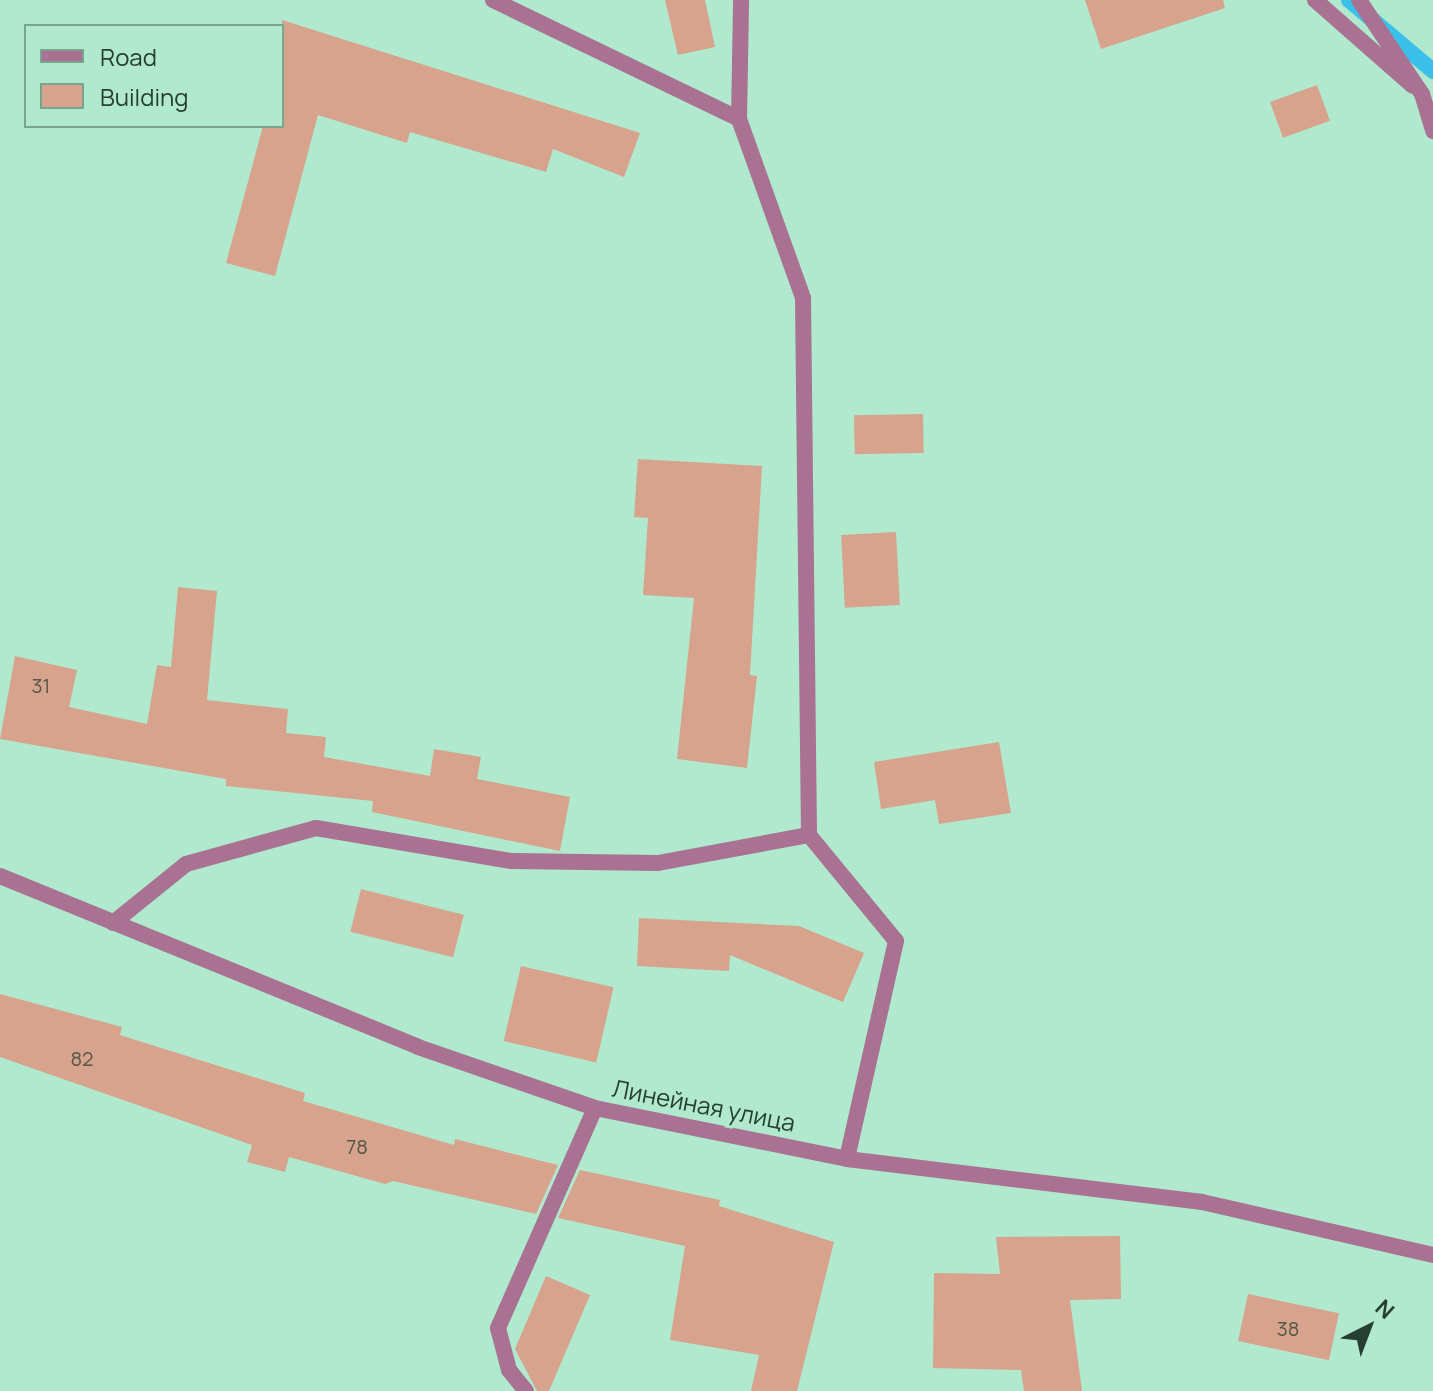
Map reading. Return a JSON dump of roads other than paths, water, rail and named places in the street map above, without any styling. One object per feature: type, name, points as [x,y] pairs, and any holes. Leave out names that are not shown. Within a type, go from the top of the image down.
[{"type":"street","points":[[493,0],[739,119]]},
{"type":"street","points":[[741,0],[739,119],[803,298],[809,835],[896,941],[847,1159]]},
{"type":"street","points":[[1315,0],[1422,94]]},
{"type":"street","points":[[1359,0],[1422,94],[1433,131]]},
{"type":"street","points":[[113,923],[186,864],[316,828],[512,861],[658,863],[809,835]]},
{"type":"street","name":"Линейная улица","points":[[0,876],[418,1047],[595,1108],[847,1159],[1202,1202],[1433,1255]]},
{"type":"street","points":[[526,1391],[509,1370],[498,1328],[595,1108]]},
{"type":"waterway","points":[[1349,0],[1433,71]]}]
